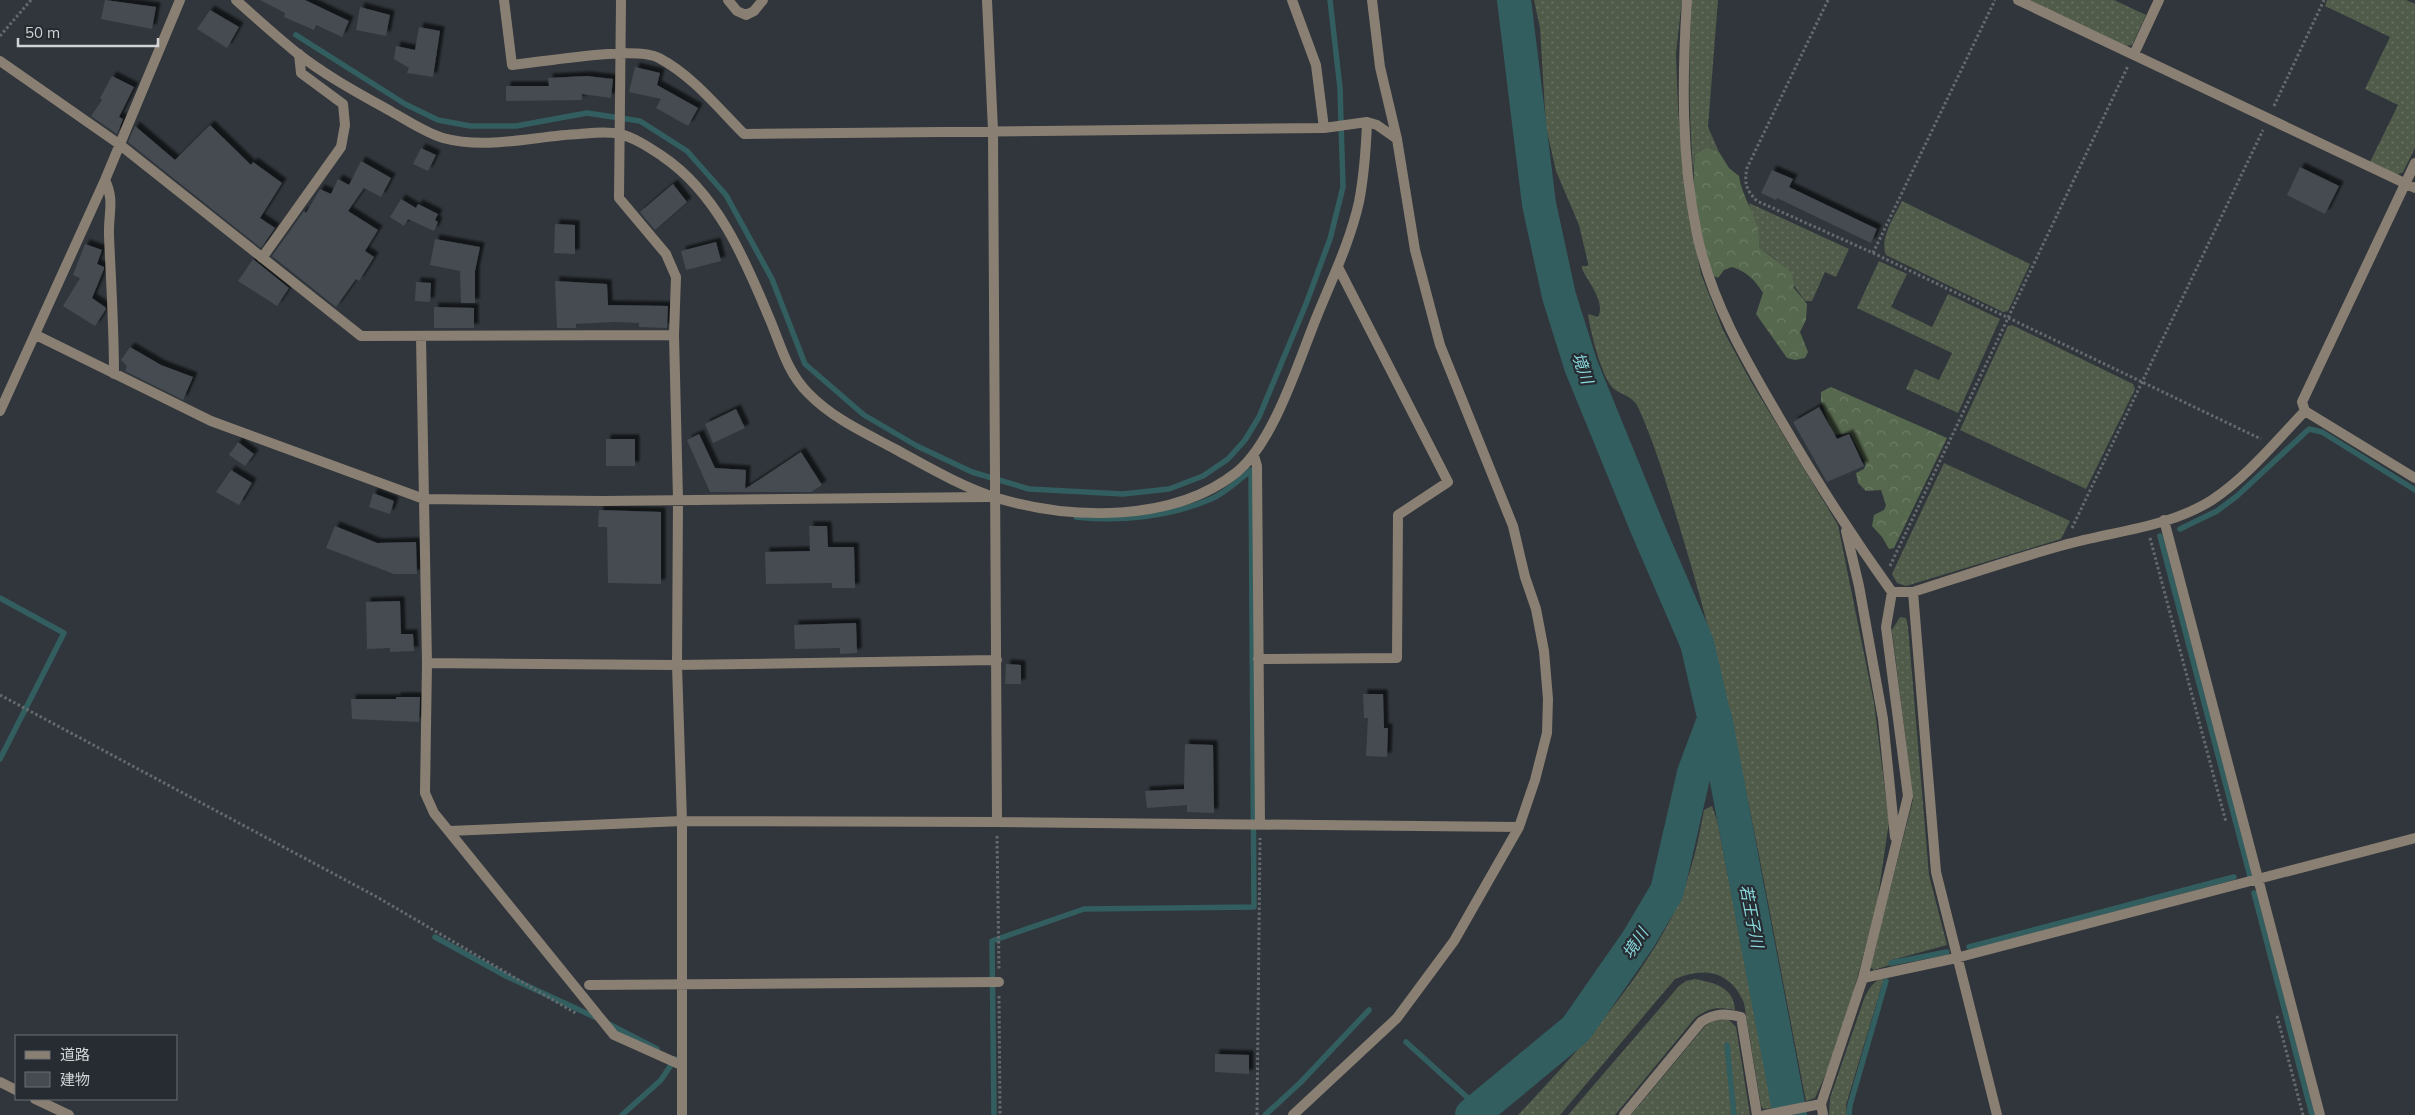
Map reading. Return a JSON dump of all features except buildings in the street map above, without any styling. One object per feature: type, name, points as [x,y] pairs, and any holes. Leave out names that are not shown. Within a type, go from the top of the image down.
[{"type":"street","points":[[0,411],[105,180],[180,0]]},
{"type":"street","points":[[236,0],[299,54],[347,87],[441,138],[510,142],[559,135],[619,134],[641,144],[677,166],[713,209],[734,240],[768,313],[792,374],[808,394],[856,429],[924,465],[995,497]]},
{"type":"street","points":[[504,0],[512,65],[622,53],[658,57],[694,84],[744,134],[1324,128],[1367,122],[1377,125],[1397,139]]},
{"type":"street","points":[[621,0],[622,53],[618,198],[666,254],[676,276],[674,335],[678,500],[677,666],[682,822],[682,1115]]},
{"type":"street","points":[[728,0],[737,11],[746,15],[754,11],[763,0]]},
{"type":"street","points":[[987,0],[993,130],[997,822]]},
{"type":"street","points":[[1292,0],[1316,65],[1324,128]]},
{"type":"street","points":[[1293,1115],[1397,1018],[1454,941],[1519,827],[1535,780],[1546,733],[1548,699],[1544,651],[1536,609],[1524,577],[1513,526],[1440,345],[1415,250],[1397,139],[1380,68],[1372,0]]},
{"type":"street","points":[[1687,0],[1683,93],[1685,129],[1692,205],[1698,236],[1712,285],[1743,356],[1844,526],[1892,592],[1886,627],[1908,796],[1863,978],[1816,1105]]},
{"type":"street","points":[[2018,0],[2415,188]]},
{"type":"street","points":[[2134,54],[2159,0]]},
{"type":"street","points":[[262,258],[342,147],[344,137],[343,104],[301,73],[299,54]]},
{"type":"street","points":[[0,60],[119,144],[361,336],[674,335]]},
{"type":"street","points":[[36,335],[212,421],[424,499],[678,500],[995,497],[1070,511],[1114,513],[1144,510],[1169,505],[1213,488],[1238,471],[1254,456],[1280,406],[1338,267],[1358,204],[1365,161],[1367,122]]},
{"type":"street","points":[[2415,163],[2302,402],[2306,412],[2415,478]]},
{"type":"street","points":[[105,180],[111,193],[108,234],[114,306],[114,374]]},
{"type":"street","points":[[1258,660],[1397,658],[1398,515],[1448,482],[1338,267]]},
{"type":"street","points":[[421,337],[426,663],[425,793],[434,813],[614,1036],[681,1065]]},
{"type":"street","points":[[1892,592],[1913,592],[2065,544],[2147,526],[2198,508],[2214,499],[2275,445],[2306,412]]},
{"type":"street","points":[[1254,456],[1257,466],[1260,825]]},
{"type":"street","points":[[2164,520],[2320,1115]]},
{"type":"street","points":[[1844,526],[1859,586],[1883,719],[1896,846]]},
{"type":"street","points":[[1913,592],[1936,872],[1956,958],[1998,1115]]},
{"type":"street","points":[[426,663],[677,666],[997,660]]},
{"type":"street","points":[[449,831],[682,822],[997,822],[1519,827]]},
{"type":"street","points":[[1863,978],[1956,958],[2415,838]]},
{"type":"street","points":[[589,984],[999,982]]},
{"type":"street","points":[[1624,1115],[1701,1022],[1713,1014],[1726,1013],[1741,1017],[1757,1115]]},
{"type":"street","points":[[0,1082],[15,1090]]},
{"type":"street","points":[[37,1100],[68,1115]]},
{"type":"street","points":[[1765,1115],[1816,1105]]},
{"type":"street","points":[[1816,1105],[1823,1115]]},
{"type":"path","points":[[0,36],[32,0]]},
{"type":"path","points":[[1828,0],[1747,168],[1744,179],[1747,191],[1757,201],[1873,253],[2275,445]]},
{"type":"path","points":[[1873,253],[1995,0]]},
{"type":"path","points":[[2065,544],[2144,383],[2324,0]]},
{"type":"path","points":[[1881,578],[1890,564],[2134,54]]},
{"type":"path","points":[[2147,526],[2228,826]]},
{"type":"path","points":[[0,696],[376,897],[580,1016]]},
{"type":"path","points":[[1257,1115],[1260,825]]},
{"type":"path","points":[[2276,1009],[2303,1115]]},
{"type":"green space","points":[[1534,0],[1682,0],[1676,53],[1678,109],[1687,203],[1701,274],[1723,330],[1750,380],[1838,525],[1874,703],[1889,822],[1877,903],[1848,1013],[1833,1058],[1815,1098],[1806,1101],[1738,752],[1722,682],[1685,545],[1658,458],[1638,407],[1630,398],[1613,388],[1609,382],[1600,364],[1594,341],[1588,314],[1598,317],[1600,305],[1582,269],[1582,266],[1588,266],[1588,263],[1579,225],[1556,171],[1546,127],[1540,28]]},
{"type":"green space","points":[[1692,0],[1718,0],[1708,127],[1719,152],[1706,147],[1695,155],[1693,170],[1690,85]]},
{"type":"green space","points":[[2026,0],[2114,0],[2146,15],[2132,45],[2127,46]]},
{"type":"green space","points":[[2327,0],[2406,0],[2415,4],[2415,148],[2403,172],[2397,175],[2370,162],[2398,105],[2365,89],[2390,37],[2325,6]]},
{"type":"green space","points":[[1706,147],[1719,152],[1729,168],[1739,176],[1758,228],[1759,247],[1792,273],[1794,288],[1807,304],[1806,320],[1800,332],[1808,352],[1805,358],[1795,360],[1787,358],[1756,314],[1763,293],[1750,277],[1732,267],[1724,270],[1718,278],[1712,275],[1698,216],[1694,185],[1695,155]]},
{"type":"green space","points":[[1902,201],[2030,264],[2008,311],[2003,312],[1886,255],[1884,248],[1886,234]]},
{"type":"green space","points":[[1749,203],[1849,249],[1836,277],[1825,272],[1812,301],[1805,301],[1775,259],[1759,247],[1759,235]]},
{"type":"green space","points":[[1879,261],[1907,274],[1891,307],[1932,327],[1948,294],[2000,319],[1958,413],[1906,389],[1915,369],[1939,380],[1952,353],[1857,308]]},
{"type":"green space","points":[[2012,325],[2133,384],[2135,389],[2086,489],[1960,430],[2008,326]]},
{"type":"green space","points":[[1831,387],[1947,438],[1894,548],[1889,549],[1882,537],[1872,526],[1874,515],[1884,510],[1886,505],[1881,490],[1866,491],[1858,483],[1856,473],[1864,469],[1866,465],[1850,433],[1833,435],[1821,401],[1821,392]]},
{"type":"green space","points":[[1944,463],[2070,521],[2061,539],[1906,586],[1897,583],[1892,574]]},
{"type":"green space","points":[[1900,617],[1906,618],[1908,626],[1929,875],[1947,945],[1892,960],[1890,965],[1874,970],[1870,967],[1913,800],[1892,630]]},
{"type":"green space","points":[[1712,806],[1717,820],[1773,1108],[1763,1109],[1761,1106],[1744,1003],[1739,993],[1732,984],[1716,974],[1697,973],[1675,979],[1560,1115],[1518,1115],[1611,1010],[1652,951],[1683,892],[1690,872],[1704,810]]},
{"type":"green space","points":[[1884,978],[1846,1105],[1847,1115],[1829,1115],[1830,1098],[1864,999],[1874,983]]},
{"type":"green space","points":[[1695,979],[1722,987],[1731,996],[1735,1010],[1714,1009],[1695,1018],[1615,1115],[1568,1115],[1679,986],[1686,981]]},
{"type":"green space","points":[[1716,1019],[1728,1019],[1736,1027],[1750,1115],[1736,1115],[1729,1044],[1725,1043],[1732,1115],[1631,1115],[1705,1026]]},
{"type":"waterway","points":[[296,35],[405,104],[438,120],[470,126],[516,126],[587,113],[640,121],[687,151],[726,195],[772,279],[805,364],[864,415],[917,446],[972,472],[1029,489],[1123,494],[1169,489],[1203,476],[1228,459],[1245,440],[1259,417],[1306,304],[1330,239],[1343,187],[1340,88],[1330,0]]},
{"type":"waterway","name":"境川","points":[[1514,0],[1539,204],[1559,296],[1581,366],[1697,643],[1715,721],[1715,717]]},
{"type":"waterway","points":[[2180,529],[2217,511],[2237,496],[2309,429],[2322,432],[2415,490]]},
{"type":"waterway","points":[[994,1115],[992,941],[1084,909],[1254,907],[1251,470],[1232,486],[1211,499],[1178,510],[1144,517],[1110,519],[1076,517]]},
{"type":"waterway","points":[[2160,536],[2250,876]]},
{"type":"waterway","points":[[0,598],[64,633],[0,759]]},
{"type":"waterway","name":"若王子川","points":[[1715,717],[1790,1115]]},
{"type":"waterway","name":"境川","points":[[1472,1115],[1576,1029],[1638,940],[1667,891],[1694,773],[1715,717]]},
{"type":"waterway","points":[[1969,947],[2234,877]]},
{"type":"waterway","points":[[2254,893],[2312,1115]]},
{"type":"waterway","points":[[435,937],[506,976],[599,1019]]},
{"type":"waterway","points":[[1891,963],[1947,952]]},
{"type":"waterway","points":[[1849,1115],[1850,1105],[1886,981]]},
{"type":"waterway","points":[[1265,1115],[1300,1083],[1369,1010]]},
{"type":"waterway","points":[[607,1023],[657,1049]]},
{"type":"waterway","points":[[1406,1042],[1479,1108]]},
{"type":"waterway","points":[[1727,1045],[1734,1115]]},
{"type":"waterway","points":[[622,1115],[661,1080],[675,1059]]}]
